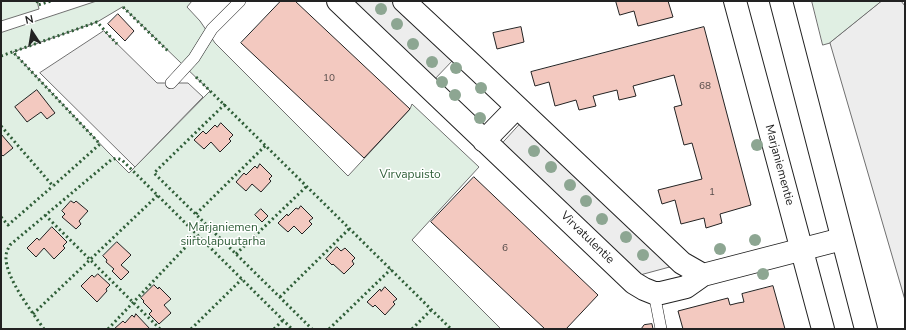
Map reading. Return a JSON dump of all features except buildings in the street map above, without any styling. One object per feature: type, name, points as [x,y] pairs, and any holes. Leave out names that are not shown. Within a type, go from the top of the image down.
[{"type":"street","name":"Virvatulentie","points":[[338,1],[634,283],[654,293]]},
{"type":"street","points":[[404,1],[682,264],[703,275]]},
{"type":"street","name":"Marjaniementie","points":[[736,1],[822,329]]},
{"type":"street","points":[[781,1],[866,329]]},
{"type":"street","points":[[484,141],[517,107]]},
{"type":"street","points":[[654,293],[686,287],[703,275],[842,239]]},
{"type":"lane","points":[[171,83],[194,58],[212,29],[240,1]]},
{"type":"lane","points":[[654,293],[661,329]]},
{"type":"green space","points":[[37,1],[39,9],[1,21],[1,2]]},
{"type":"green space","name":"Marjaniemen siirtolapuutarha","points":[[97,1],[192,1],[187,7],[200,21],[215,43],[348,176],[410,109],[412,104],[479,167],[412,240],[501,329],[1,329],[1,33]],"holes":[[[123,7],[210,91],[129,173],[13,52],[97,22]]]},
{"type":"green space","points":[[812,1],[882,1],[830,43],[823,45]]},
{"type":"shaded area","points":[[349,1],[393,1],[454,59],[433,81]]},
{"type":"shaded area","points":[[882,1],[901,1],[905,6],[905,300],[830,43]]},
{"type":"shaded area","points":[[104,31],[157,83],[188,83],[203,97],[135,167],[40,73]]},
{"type":"shaded area","points":[[522,122],[677,265],[640,275],[501,145]]},
{"type":"hedge","points":[[37,1],[38,5],[51,1]]},
{"type":"hedge","points":[[123,7],[169,52]]},
{"type":"hedge","points":[[1,56],[97,22],[117,44]]},
{"type":"hedge","points":[[1,126],[53,186],[100,144],[13,52]]},
{"type":"hedge","points":[[196,77],[451,329]]},
{"type":"hedge","points":[[225,104],[154,173],[312,329]]},
{"type":"hedge","points":[[196,214],[266,145]]},
{"type":"hedge","points":[[44,329],[14,284],[7,265],[7,251],[10,245],[111,160],[117,158],[122,160],[292,329]]},
{"type":"hedge","points":[[1,217],[8,225],[53,186]]},
{"type":"hedge","points":[[236,254],[307,186]]},
{"type":"hedge","points":[[33,314],[158,195]]},
{"type":"hedge","points":[[45,215],[160,329]]},
{"type":"hedge","points":[[280,297],[350,228]]},
{"type":"hedge","points":[[108,329],[197,235]]},
{"type":"hedge","points":[[329,329],[391,269]]},
{"type":"hedge","points":[[191,329],[242,279]]},
{"type":"hedge","points":[[412,329],[431,310]]},
{"type":"hedge","points":[[274,329],[283,320]]},
{"type":"park label","name":"Virvapuisto","points":[[410,175]]}]
